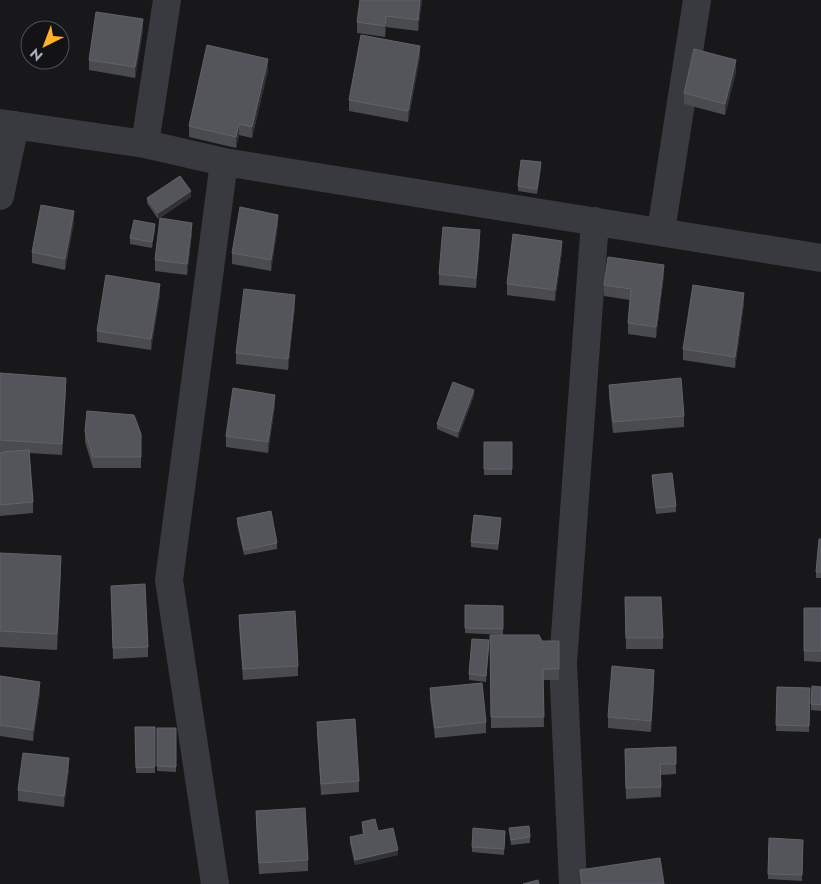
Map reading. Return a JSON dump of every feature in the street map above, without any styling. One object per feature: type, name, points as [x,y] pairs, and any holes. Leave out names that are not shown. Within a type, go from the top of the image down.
[{"type":"street","points":[[144,144],[167,0]]},
{"type":"street","points":[[661,231],[697,0]]},
{"type":"street","points":[[0,196],[8,124],[144,144],[224,162],[595,220],[821,258]]},
{"type":"street","points":[[215,884],[170,580],[224,162]]},
{"type":"street","points":[[573,884],[564,663],[595,220]]},
{"type":"building","points":[[360,0],[420,0],[418,20],[386,16],[385,26],[357,22]]},
{"type":"building","points":[[96,12],[143,19],[135,67],[89,60]]},
{"type":"building","points":[[361,35],[420,46],[408,111],[349,100]]},
{"type":"building","points":[[207,45],[268,59],[252,127],[239,124],[236,137],[189,126]]},
{"type":"building","points":[[694,49],[736,60],[725,104],[684,93]]},
{"type":"building","points":[[521,160],[541,162],[537,189],[518,186]]},
{"type":"building","points":[[180,176],[191,191],[158,213],[147,198]]},
{"type":"building","points":[[41,205],[74,211],[65,259],[32,252]]},
{"type":"building","points":[[240,207],[278,215],[271,260],[232,253]]},
{"type":"building","points":[[160,218],[192,223],[187,264],[155,260]]},
{"type":"building","points":[[134,220],[155,224],[152,242],[130,238]]},
{"type":"building","points":[[443,227],[480,230],[476,278],[439,274]]},
{"type":"building","points":[[513,234],[562,241],[555,290],[507,284]]},
{"type":"building","points":[[608,257],[664,265],[656,327],[628,323],[631,289],[604,285]]},
{"type":"building","points":[[106,275],[160,284],[151,339],[97,331]]},
{"type":"building","points":[[693,285],[744,293],[735,357],[683,349]]},
{"type":"building","points":[[244,289],[295,295],[288,359],[236,353]]},
{"type":"building","points":[[0,373],[66,378],[62,444],[0,440]]},
{"type":"building","points":[[681,378],[684,416],[613,422],[609,385]]},
{"type":"building","points":[[453,382],[474,390],[458,432],[437,424]]},
{"type":"building","points":[[233,388],[275,395],[268,442],[226,436]]},
{"type":"building","points":[[87,411],[134,415],[141,434],[141,457],[93,457],[85,431]]},
{"type":"building","points":[[484,442],[512,442],[512,469],[484,469]]},
{"type":"building","points":[[29,450],[33,502],[0,505],[0,452]]},
{"type":"building","points":[[672,473],[676,506],[656,508],[652,475]]},
{"type":"building","points":[[271,511],[277,543],[244,550],[237,518]]},
{"type":"building","points":[[474,515],[501,518],[498,544],[471,542]]},
{"type":"building","points":[[819,539],[821,539],[821,572],[816,572]]},
{"type":"building","points":[[0,553],[61,556],[57,634],[0,631]]},
{"type":"building","points":[[145,584],[148,647],[113,648],[111,586]]},
{"type":"building","points":[[625,597],[661,597],[663,638],[626,638]]},
{"type":"building","points":[[465,605],[503,606],[503,629],[465,628]]},
{"type":"building","points":[[804,608],[821,608],[821,651],[804,651]]},
{"type":"building","points":[[295,611],[298,666],[243,669],[239,615]]},
{"type":"building","points":[[490,635],[539,635],[542,641],[559,641],[559,669],[543,669],[544,717],[491,717]]},
{"type":"building","points":[[472,639],[489,640],[486,676],[469,674]]},
{"type":"building","points":[[612,666],[654,670],[651,721],[608,717]]},
{"type":"building","points":[[0,676],[40,682],[33,730],[0,725]]},
{"type":"building","points":[[482,683],[486,722],[435,728],[430,688]]},
{"type":"building","points":[[812,686],[821,687],[821,705],[811,704]]},
{"type":"building","points":[[777,687],[810,688],[809,726],[776,725]]},
{"type":"building","points":[[355,719],[359,781],[321,784],[317,722]]},
{"type":"building","points":[[135,727],[155,727],[155,767],[136,768]]},
{"type":"building","points":[[157,728],[176,728],[176,767],[157,766]]},
{"type":"building","points":[[676,747],[676,764],[660,764],[661,787],[626,788],[625,749]]},
{"type":"building","points":[[23,753],[69,758],[64,796],[18,790]]},
{"type":"building","points":[[305,808],[308,860],[259,863],[256,811]]},
{"type":"building","points":[[375,819],[378,831],[393,828],[398,850],[355,860],[350,837],[364,834],[362,822]]},
{"type":"building","points":[[529,826],[530,837],[511,840],[509,828]]},
{"type":"building","points":[[473,828],[505,831],[504,849],[472,847]]},
{"type":"building","points":[[769,838],[803,840],[802,875],[768,874]]},
{"type":"building","points":[[660,858],[664,884],[582,884],[580,870]]},
{"type":"building","points":[[538,880],[539,884],[523,884]]}]
